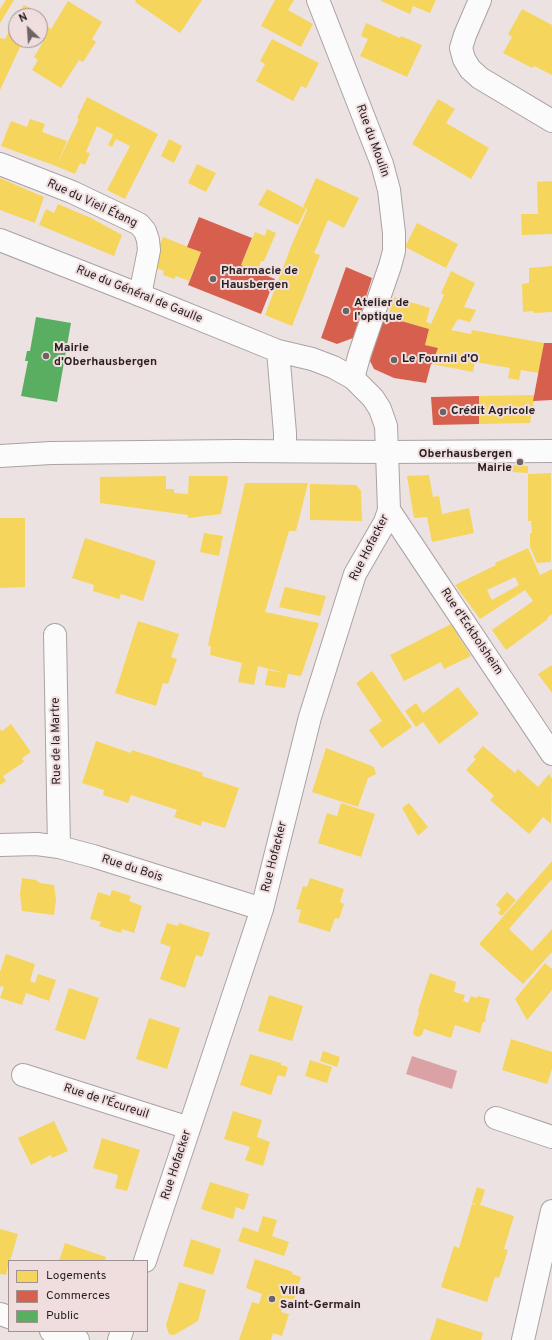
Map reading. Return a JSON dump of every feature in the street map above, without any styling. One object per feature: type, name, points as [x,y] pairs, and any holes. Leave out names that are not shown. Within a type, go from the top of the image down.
[{"type":"street","name":"Rue du Moulin","points":[[318,0],[382,164],[389,190],[394,233],[394,250],[390,266],[353,378]]},
{"type":"street","points":[[480,0],[465,35],[462,48],[464,59],[470,69],[480,78],[552,121]]},
{"type":"street","name":"Rue du Vieil Étang","points":[[0,164],[72,192],[139,224],[145,231],[149,250],[140,294]]},
{"type":"street","name":"Rue du Général de Gaulle","points":[[0,240],[140,294],[278,351],[312,359],[333,367],[353,378],[373,398],[380,409],[386,426],[387,452]]},
{"type":"street","points":[[278,351],[285,433],[285,451]]},
{"type":"street","points":[[0,456],[51,453],[552,451]]},
{"type":"street","name":"Rue Hofacker","points":[[145,1260],[262,909],[310,716],[355,574],[385,522],[389,510],[387,452]]},
{"type":"street","name":"Rue d'Eckbolsheim","points":[[389,510],[552,754]]},
{"type":"street","name":"Rue de la Martre","points":[[55,634],[59,847]]},
{"type":"street","name":"Rue du Bois","points":[[0,845],[37,844],[59,847],[93,856],[262,909]]},
{"type":"street","name":"Rue de l'Écureuil","points":[[23,1075],[189,1128]]},
{"type":"street","points":[[496,1118],[552,1137]]},
{"type":"street","points":[[523,1340],[552,1211]]},
{"type":"street","points":[[54,1332],[78,1340]]},
{"type":"shaded area","points":[[412,1056],[457,1071],[452,1089],[406,1074]]},
{"type":"building: Logements","points":[[6,0],[14,0],[0,23],[0,9]]},
{"type":"building: Logements","points":[[136,0],[202,0],[180,33],[135,2]]},
{"type":"building: Logements","points":[[275,0],[294,0],[288,10],[313,24],[301,47],[261,26]]},
{"type":"building: Logements","points":[[381,0],[436,0],[430,13],[413,6],[410,14]]},
{"type":"building: Logements","points":[[68,1],[102,22],[92,39],[96,42],[83,62],[79,60],[61,88],[32,70],[38,60],[34,57],[39,48],[48,48],[48,27],[51,29]]},
{"type":"building: Logements","points":[[24,5],[30,8],[22,8]]},
{"type":"building: Logements","points":[[522,9],[552,25],[552,75],[534,66],[532,68],[503,53],[512,37],[508,34]]},
{"type":"building: Logements","points":[[366,23],[400,38],[401,36],[422,45],[407,77],[360,56],[368,39],[361,36]]},
{"type":"building: Logements","points":[[8,33],[8,48],[20,48],[0,90],[0,38],[5,39]]},
{"type":"building: Logements","points":[[272,39],[319,63],[306,88],[301,86],[293,101],[256,81],[265,64],[260,61]]},
{"type":"building: Logements","points":[[87,97],[158,134],[125,199],[107,190],[130,146],[116,139],[112,147],[108,145],[113,135],[97,126],[86,152],[90,153],[85,165],[80,163],[75,174],[56,166],[79,119],[77,118]]},
{"type":"building: Logements","points":[[438,99],[455,109],[446,123],[489,148],[471,179],[412,144]]},
{"type":"building: Logements","points":[[30,119],[45,124],[42,132],[67,141],[56,166],[1,146],[11,121],[27,127]]},
{"type":"building: Logements","points":[[169,139],[182,146],[174,163],[161,156]]},
{"type":"building: Logements","points":[[197,164],[216,173],[206,192],[188,183]]},
{"type":"building: Logements","points":[[0,178],[44,197],[35,223],[0,210]]},
{"type":"building: Logements","points":[[316,178],[359,198],[344,228],[328,220],[314,253],[320,255],[292,326],[265,315],[292,244],[307,210],[303,207]]},
{"type":"building: Logements","points":[[552,181],[552,234],[522,235],[521,214],[538,214],[537,182]]},
{"type":"building: Logements","points":[[267,189],[306,209],[298,225],[258,205]]},
{"type":"building: Logements","points":[[58,204],[91,218],[122,235],[114,256],[39,225],[46,209],[54,213]]},
{"type":"building: Logements","points":[[417,223],[458,244],[446,268],[405,247]]},
{"type":"building: Logements","points":[[267,229],[276,233],[264,261],[261,261],[257,271],[241,265],[255,232],[265,236]]},
{"type":"building: Logements","points":[[163,237],[201,252],[189,281],[176,276],[174,279],[163,275],[164,271],[151,266]]},
{"type":"building: Logements","points":[[552,266],[552,312],[523,312],[522,284],[529,283],[529,268]]},
{"type":"building: Logements","points":[[451,271],[475,283],[464,307],[476,310],[470,322],[458,319],[451,330],[471,334],[472,330],[544,343],[539,373],[521,370],[519,380],[508,378],[510,368],[475,362],[473,372],[432,364],[438,348],[425,345],[429,329],[388,317],[394,297],[430,308],[426,322],[431,324],[444,295],[441,293]]},
{"type":"building: Logements","points":[[535,395],[530,423],[479,424],[479,396]]},
{"type":"building: Logements","points":[[512,465],[528,466],[528,473],[512,472]]},
{"type":"building: Logements","points":[[551,473],[551,562],[537,563],[530,547],[530,533],[532,533],[531,521],[528,521],[528,474]]},
{"type":"building: Logements","points":[[429,475],[433,497],[439,496],[442,514],[469,508],[474,533],[432,542],[427,517],[414,518],[407,476]]},
{"type":"building: Logements","points":[[166,476],[166,489],[174,489],[174,493],[188,494],[189,476],[228,476],[221,514],[188,518],[188,515],[100,503],[100,477]]},
{"type":"building: Logements","points":[[245,483],[308,483],[296,531],[289,531],[265,612],[319,623],[301,676],[288,674],[285,688],[265,685],[268,670],[284,673],[258,666],[254,685],[238,682],[242,663],[210,655],[211,647],[208,645]]},
{"type":"building: Logements","points":[[310,484],[356,485],[361,491],[362,521],[310,520]]},
{"type":"building: Logements","points":[[0,518],[25,518],[25,587],[0,588]]},
{"type":"building: Logements","points":[[204,533],[223,536],[219,556],[200,552]]},
{"type":"building: Logements","points":[[85,538],[156,561],[143,601],[121,594],[119,599],[93,591],[94,585],[72,578]]},
{"type":"building: Logements","points":[[528,548],[540,575],[552,569],[552,614],[547,618],[548,619],[506,650],[492,630],[533,601],[525,590],[480,619],[455,585],[496,565],[495,563]],"holes":[[[515,577],[519,585],[492,600],[487,590]]]},
{"type":"building: Logements","points":[[285,587],[326,596],[320,616],[279,607]]},
{"type":"building: Logements","points":[[138,621],[179,634],[171,657],[177,659],[168,684],[163,683],[156,706],[115,693]]},
{"type":"building: Logements","points":[[451,624],[471,656],[444,669],[441,662],[404,681],[390,655]]},
{"type":"building: Logements","points":[[552,665],[552,693],[538,674]]},
{"type":"building: Logements","points":[[372,671],[412,727],[382,748],[369,730],[382,721],[356,683]]},
{"type":"building: Logements","points":[[458,687],[479,714],[439,744],[423,722],[416,727],[405,711],[416,703],[423,713]]},
{"type":"building: Logements","points":[[11,724],[31,752],[22,758],[24,762],[3,776],[6,781],[0,785],[0,729],[2,731]]},
{"type":"building: Logements","points":[[96,741],[131,753],[132,750],[203,773],[202,776],[239,788],[225,828],[202,821],[201,826],[174,817],[177,810],[131,795],[128,803],[103,795],[104,790],[82,783]]},
{"type":"building: Logements","points":[[483,746],[515,773],[518,769],[538,787],[549,774],[552,779],[551,824],[543,817],[529,834],[490,800],[494,796],[466,770],[476,759],[473,757]]},
{"type":"building: Logements","points":[[326,748],[374,767],[376,774],[368,778],[358,807],[312,792]]},
{"type":"building: Logements","points":[[341,803],[375,814],[361,857],[318,843],[327,813],[337,816]]},
{"type":"building: Logements","points":[[409,803],[428,827],[418,836],[402,808]]},
{"type":"building: Logements","points":[[552,861],[552,881],[551,880],[509,929],[532,951],[552,929],[552,952],[523,984],[479,944]]},
{"type":"building: Logements","points":[[22,878],[54,885],[56,899],[54,915],[22,911],[20,894]]},
{"type":"building: Logements","points":[[310,878],[344,889],[340,902],[344,904],[339,919],[335,918],[330,932],[298,922],[301,910],[296,909],[303,886],[307,887]]},
{"type":"building: Logements","points":[[112,890],[131,896],[129,901],[142,906],[134,933],[122,929],[121,933],[99,926],[101,922],[90,919],[98,892],[110,896]]},
{"type":"building: Logements","points":[[507,892],[516,900],[502,916],[498,913],[501,909],[496,905]]},
{"type":"building: Logements","points":[[167,923],[178,926],[179,923],[210,933],[202,957],[196,955],[185,988],[160,979],[171,947],[160,943]]},
{"type":"building: Logements","points":[[6,954],[35,964],[30,981],[35,983],[38,974],[56,980],[49,1001],[26,993],[22,1005],[0,998],[4,987],[0,986],[0,972]]},
{"type":"building: Logements","points":[[545,963],[552,969],[552,990],[527,1020],[515,999]]},
{"type":"building: Logements","points":[[430,973],[456,982],[454,992],[465,995],[463,1001],[468,1003],[471,996],[490,999],[486,1019],[485,1022],[483,1022],[480,1033],[455,1025],[451,1038],[424,1029],[422,1035],[418,1037],[414,1035],[413,1032],[419,1012],[418,1011]]},
{"type":"building: Logements","points":[[69,988],[99,998],[85,1040],[55,1030]]},
{"type":"building: Logements","points":[[269,995],[303,1006],[292,1041],[258,1031]]},
{"type":"building: Logements","points":[[149,1018],[180,1028],[167,1069],[136,1059]]},
{"type":"building: Logements","points":[[511,1039],[552,1052],[552,1069],[547,1084],[502,1070]]},
{"type":"building: Logements","points":[[323,1051],[340,1057],[337,1067],[320,1061]]},
{"type":"building: Logements","points":[[250,1054],[281,1063],[281,1065],[288,1067],[285,1077],[278,1075],[271,1095],[240,1085]]},
{"type":"building: Logements","points":[[310,1060],[332,1067],[327,1083],[305,1076]]},
{"type":"building: Logements","points":[[233,1111],[262,1120],[257,1137],[270,1142],[263,1166],[245,1160],[250,1147],[224,1139]]},
{"type":"building: Logements","points":[[54,1121],[68,1151],[52,1158],[51,1155],[31,1165],[18,1138]]},
{"type":"building: Logements","points":[[102,1138],[140,1150],[127,1191],[115,1188],[118,1175],[93,1168]]},
{"type":"building: Logements","points":[[210,1182],[249,1194],[244,1210],[236,1207],[233,1219],[201,1209]]},
{"type":"building: Logements","points":[[477,1187],[485,1190],[480,1205],[514,1216],[504,1249],[508,1250],[499,1278],[495,1277],[487,1302],[441,1287],[454,1246],[459,1248],[472,1204],[476,1204],[472,1203]]},
{"type":"building: Logements","points":[[263,1216],[277,1220],[272,1236],[289,1242],[284,1256],[238,1241],[243,1227],[258,1232]]},
{"type":"building: Logements","points":[[0,1229],[18,1234],[10,1260],[8,1260],[6,1275],[0,1274]]},
{"type":"building: Logements","points":[[191,1239],[221,1249],[213,1275],[183,1266]]},
{"type":"building: Logements","points":[[65,1243],[106,1257],[105,1260],[59,1260]]},
{"type":"building: Logements","name":"Villa Saint-Germain","points":[[255,1259],[293,1272],[292,1274],[301,1277],[294,1300],[285,1298],[284,1300],[285,1301],[281,1312],[289,1314],[282,1336],[273,1333],[271,1340],[239,1340],[252,1302],[259,1304],[262,1294],[246,1288]]},
{"type":"building: Logements","points":[[179,1282],[206,1290],[198,1321],[174,1335],[169,1334],[166,1325]]},
{"type":"building: Logements","points":[[437,1318],[483,1333],[481,1340],[430,1340]]},
{"type":"building: Commerces","points":[[199,217],[252,238],[241,265],[275,279],[261,314],[188,285],[201,252],[187,247]]},
{"type":"building: Commerces","points":[[346,267],[372,278],[353,338],[337,344],[321,338]]},
{"type":"building: Commerces","points":[[384,316],[429,329],[425,345],[438,348],[431,364],[426,383],[394,378],[374,369],[370,361]]},
{"type":"building: Commerces","points":[[544,343],[552,343],[552,400],[533,401]]},
{"type":"building: Commerces","points":[[479,396],[479,424],[433,425],[431,397]]},
{"type":"building: Public","name":"Mairie d'Oberhausbergen","points":[[36,317],[71,323],[57,402],[21,396],[28,361],[25,361],[27,351],[30,351]]},
{"type":"place","name":"Pharmacie de Hausbergen","points":[[213,279]]},
{"type":"place","name":"Atelier de l'optique","points":[[346,311]]},
{"type":"place","name":"Mairie d'Oberhausbergen","points":[[46,356]]},
{"type":"place","name":"Le Fournil d'O","points":[[394,360]]},
{"type":"place","name":"Crédit Agricole","points":[[443,412]]},
{"type":"place","name":"Oberhausbergen Mairie","points":[[520,462]]},
{"type":"place","name":"Villa Saint-Germain","points":[[272,1299]]}]
